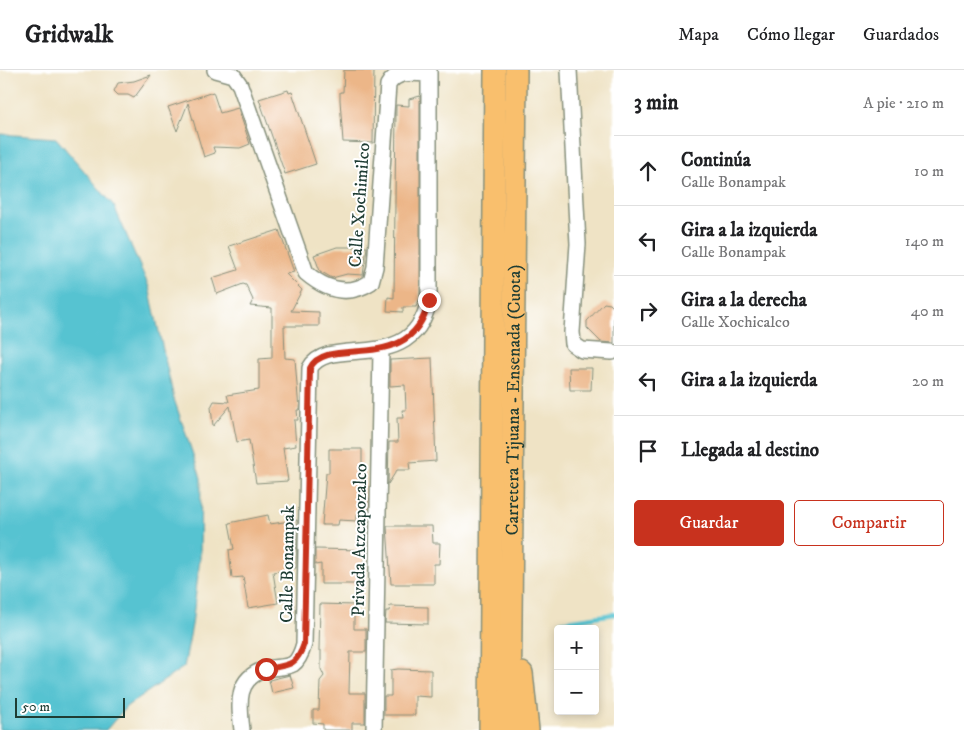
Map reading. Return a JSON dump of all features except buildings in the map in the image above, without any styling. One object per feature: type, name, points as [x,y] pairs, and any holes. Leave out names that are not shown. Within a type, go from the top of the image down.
[{"type":"highway","name":"Carretera Tijuana - Ensenada (Cuota)","points":[[490,730],[495,70]]},
{"type":"highway","name":"Carretera Tijuana - Ensenada (Cuota)","points":[[510,730],[516,70]]},
{"type":"highway","points":[[512,517],[519,638],[528,730]]},
{"type":"street","name":"Calle Xochimilco","points":[[215,70],[233,75],[240,84],[306,273],[318,283],[332,289],[350,291],[362,288],[371,282],[375,267],[388,85],[392,77],[398,73],[429,72]]},
{"type":"street","points":[[568,70],[578,244],[572,332],[573,344],[582,350],[612,352]]},
{"type":"street","points":[[381,350],[413,334],[422,323],[429,300],[429,72]]},
{"type":"street","name":"Calle Bonampak","points":[[242,730],[240,702],[243,686],[252,674],[292,665],[300,656],[304,644],[310,368],[314,360],[324,356],[381,350]]},
{"type":"street","name":"Privada Atzcapozalco","points":[[374,730],[381,350]]},
{"type":"water","points":[[0,134],[56,138],[114,206],[149,287],[174,399],[201,478],[200,558],[192,625],[184,667],[127,706],[106,730],[0,730]]},
{"type":"waterway","points":[[561,622],[614,614]]},
{"type":"route","points":[[266,669],[292,665],[300,656],[304,644],[310,368],[314,360],[324,356],[381,350],[401,341],[413,334],[422,323],[429,300]]}]
